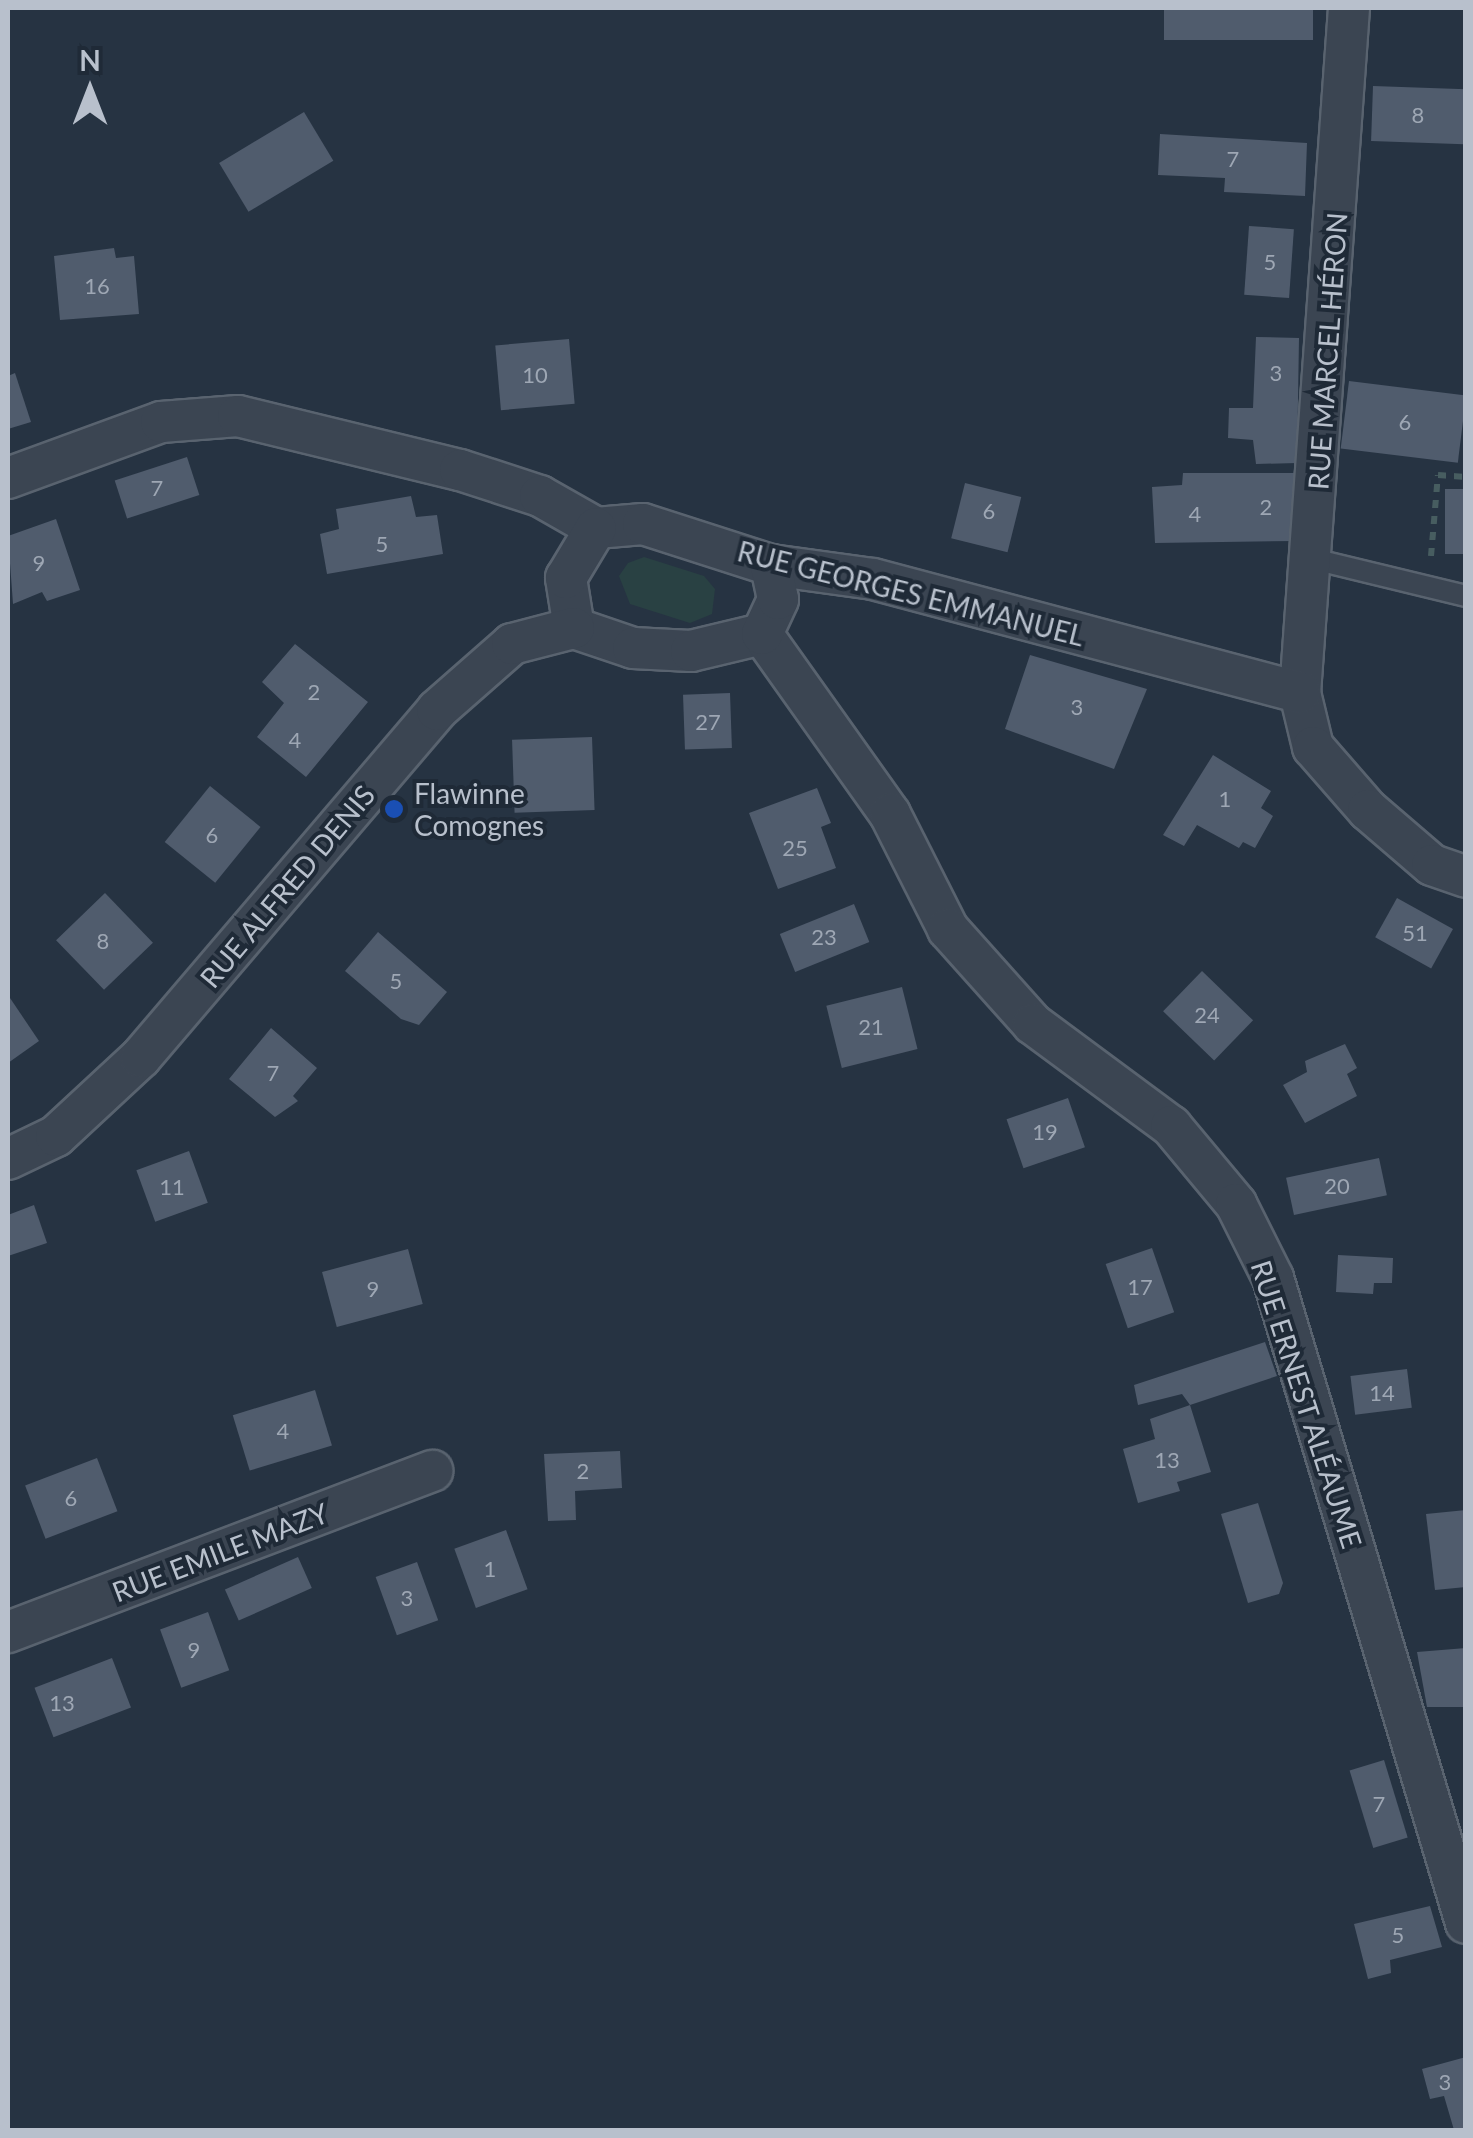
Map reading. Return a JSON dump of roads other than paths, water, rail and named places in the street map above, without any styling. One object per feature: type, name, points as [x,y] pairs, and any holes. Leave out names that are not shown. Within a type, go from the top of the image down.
[{"type":"street","name":"RUE MARCEL HÉRON","points":[[1349,8],[1314,559],[1300,694],[1312,747],[1368,810],[1432,864],[1466,877]]},
{"type":"street","points":[[8,478],[161,422],[238,416],[476,476],[540,496],[596,528],[566,578],[574,628],[633,648],[692,651],[762,634],[778,599],[771,565]]},
{"type":"street","name":"RUE GEORGES EMMANUEL","points":[[596,528],[643,524],[771,565],[873,580],[1300,694]]},
{"type":"street","name":"RUE ALFRED DENIS","points":[[8,1159],[56,1136],[141,1057],[437,710],[512,644],[574,628]]},
{"type":"street","name":"RUE ERNEST ALÉAUME","points":[[762,634],[890,814],[948,929],[1032,1024],[1171,1126],[1236,1204],[1273,1278],[1466,1923]]},
{"type":"street","name":"RUE EMILE MAZY","points":[[8,1632],[432,1471]]},
{"type":"lane","points":[[1314,559],[1466,596]]},
{"type":"place","name":"Flawinne Comognes","points":[[394,809]]}]
